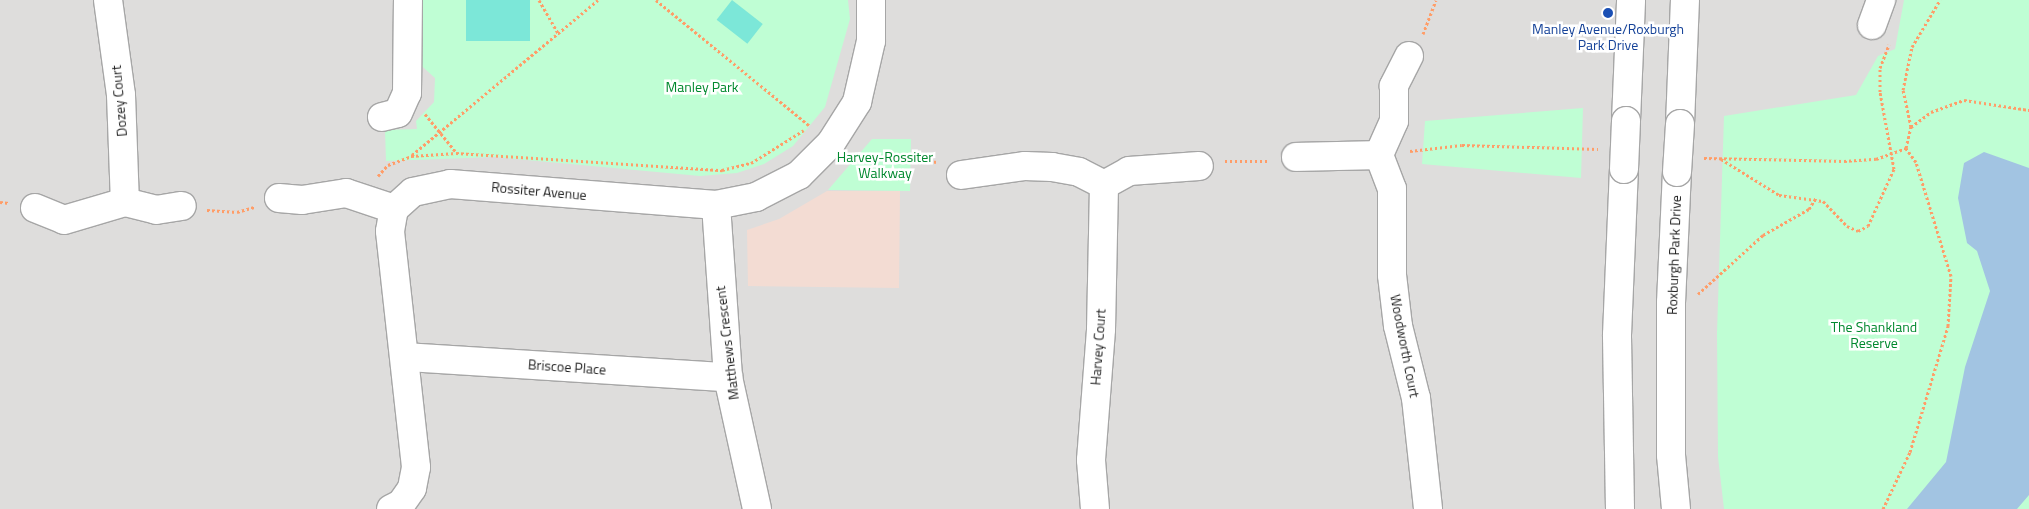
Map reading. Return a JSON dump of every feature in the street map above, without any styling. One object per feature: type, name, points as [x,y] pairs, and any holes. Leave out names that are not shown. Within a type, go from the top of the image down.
[{"type":"street","name":"Dozey Court","points":[[108,0],[121,95],[125,202]]},
{"type":"street","points":[[382,117],[398,113],[407,93],[408,0]]},
{"type":"street","name":"Rossiter Avenue","points":[[394,209],[414,192],[450,184],[716,205],[756,197],[799,175],[831,143],[857,102],[871,41],[871,0]]},
{"type":"street","points":[[1620,509],[1617,354],[1631,0]]},
{"type":"street","name":"Roxburgh Park Drive","points":[[1676,509],[1671,456],[1672,291],[1685,0]]},
{"type":"street","points":[[1296,158],[1379,155],[1394,121],[1394,86],[1409,56]]},
{"type":"street","name":"Woodworth Court","points":[[1379,155],[1392,188],[1393,283],[1416,398],[1428,509]]},
{"type":"street","points":[[961,175],[1043,167],[1079,172],[1104,185],[1129,171],[1199,166]]},
{"type":"street","name":"Harvey Court","points":[[1095,509],[1091,460],[1101,329],[1104,185]]},
{"type":"street","points":[[279,198],[302,200],[346,193],[367,197],[394,209],[390,231],[406,357],[416,467],[412,488],[399,507]]},
{"type":"street","points":[[35,208],[64,220],[125,202],[156,210],[182,206]]},
{"type":"street","name":"Matthews Crescent","points":[[716,205],[728,377],[757,509]]},
{"type":"street","name":"Briscoe Place","points":[[406,357],[728,377]]},
{"type":"path","points":[[539,0],[558,32]]},
{"type":"path","points":[[412,156],[598,0]]},
{"type":"path","points":[[656,0],[831,143],[852,157],[941,162],[961,175]]},
{"type":"path","points":[[1409,56],[1428,26],[1436,0]]},
{"type":"path","points":[[1883,509],[1910,452],[1948,326],[1951,276],[1916,162],[1906,148],[1911,127],[1903,90],[1912,47],[1940,0]]},
{"type":"path","points":[[1720,159],[1779,195],[1816,198],[1858,231],[1868,226],[1894,169],[1880,92],[1880,68],[1892,40],[1876,12]]},
{"type":"path","points":[[407,93],[456,153]]},
{"type":"path","points":[[1911,127],[1931,112],[1964,100],[2029,110]]},
{"type":"path","points":[[367,197],[388,165],[412,156],[456,153],[722,170],[751,163],[810,126]]},
{"type":"path","points":[[1199,166],[1239,159],[1296,158]]},
{"type":"path","points":[[182,206],[237,212],[279,198]]},
{"type":"path","points":[[1672,291],[1701,294],[1738,256],[1809,209],[1816,198]]},
{"type":"shaded area","points":[[0,0],[2029,0],[2029,509],[0,509]]},
{"type":"shaded area","points":[[466,0],[530,0],[530,41],[466,41]]},
{"type":"shaded area","points":[[732,0],[763,24],[747,44],[717,20]]},
{"type":"shaded area","points":[[1984,152],[2029,168],[2029,495],[2017,509],[1907,509],[1946,462],[1965,367],[1990,291],[1977,251],[1967,243],[1958,198],[1964,163]]},
{"type":"shaded area","points":[[827,191],[900,191],[899,288],[748,286],[747,230],[779,219]]},
{"type":"green space","name":"Manley Park","points":[[418,0],[848,0],[850,19],[825,107],[793,146],[764,164],[737,173],[700,176],[495,157],[386,161],[385,130],[417,129],[416,121],[434,102],[435,78],[415,60]]},
{"type":"green space","name":"The Shankland Reserve","points":[[1904,0],[2029,0],[2029,509],[1724,509],[1718,457],[1717,333],[1724,116],[1856,95],[1878,56],[1895,49]]},
{"type":"green space","points":[[1583,108],[1581,178],[1422,164],[1425,121]]},
{"type":"green space","name":"Harvey-Rossiter Walkway","points":[[872,139],[911,139],[910,191],[828,190]]},
{"type":"place","name":"Manley Avenue/Roxburgh Park Drive","points":[[1608,13]]}]
